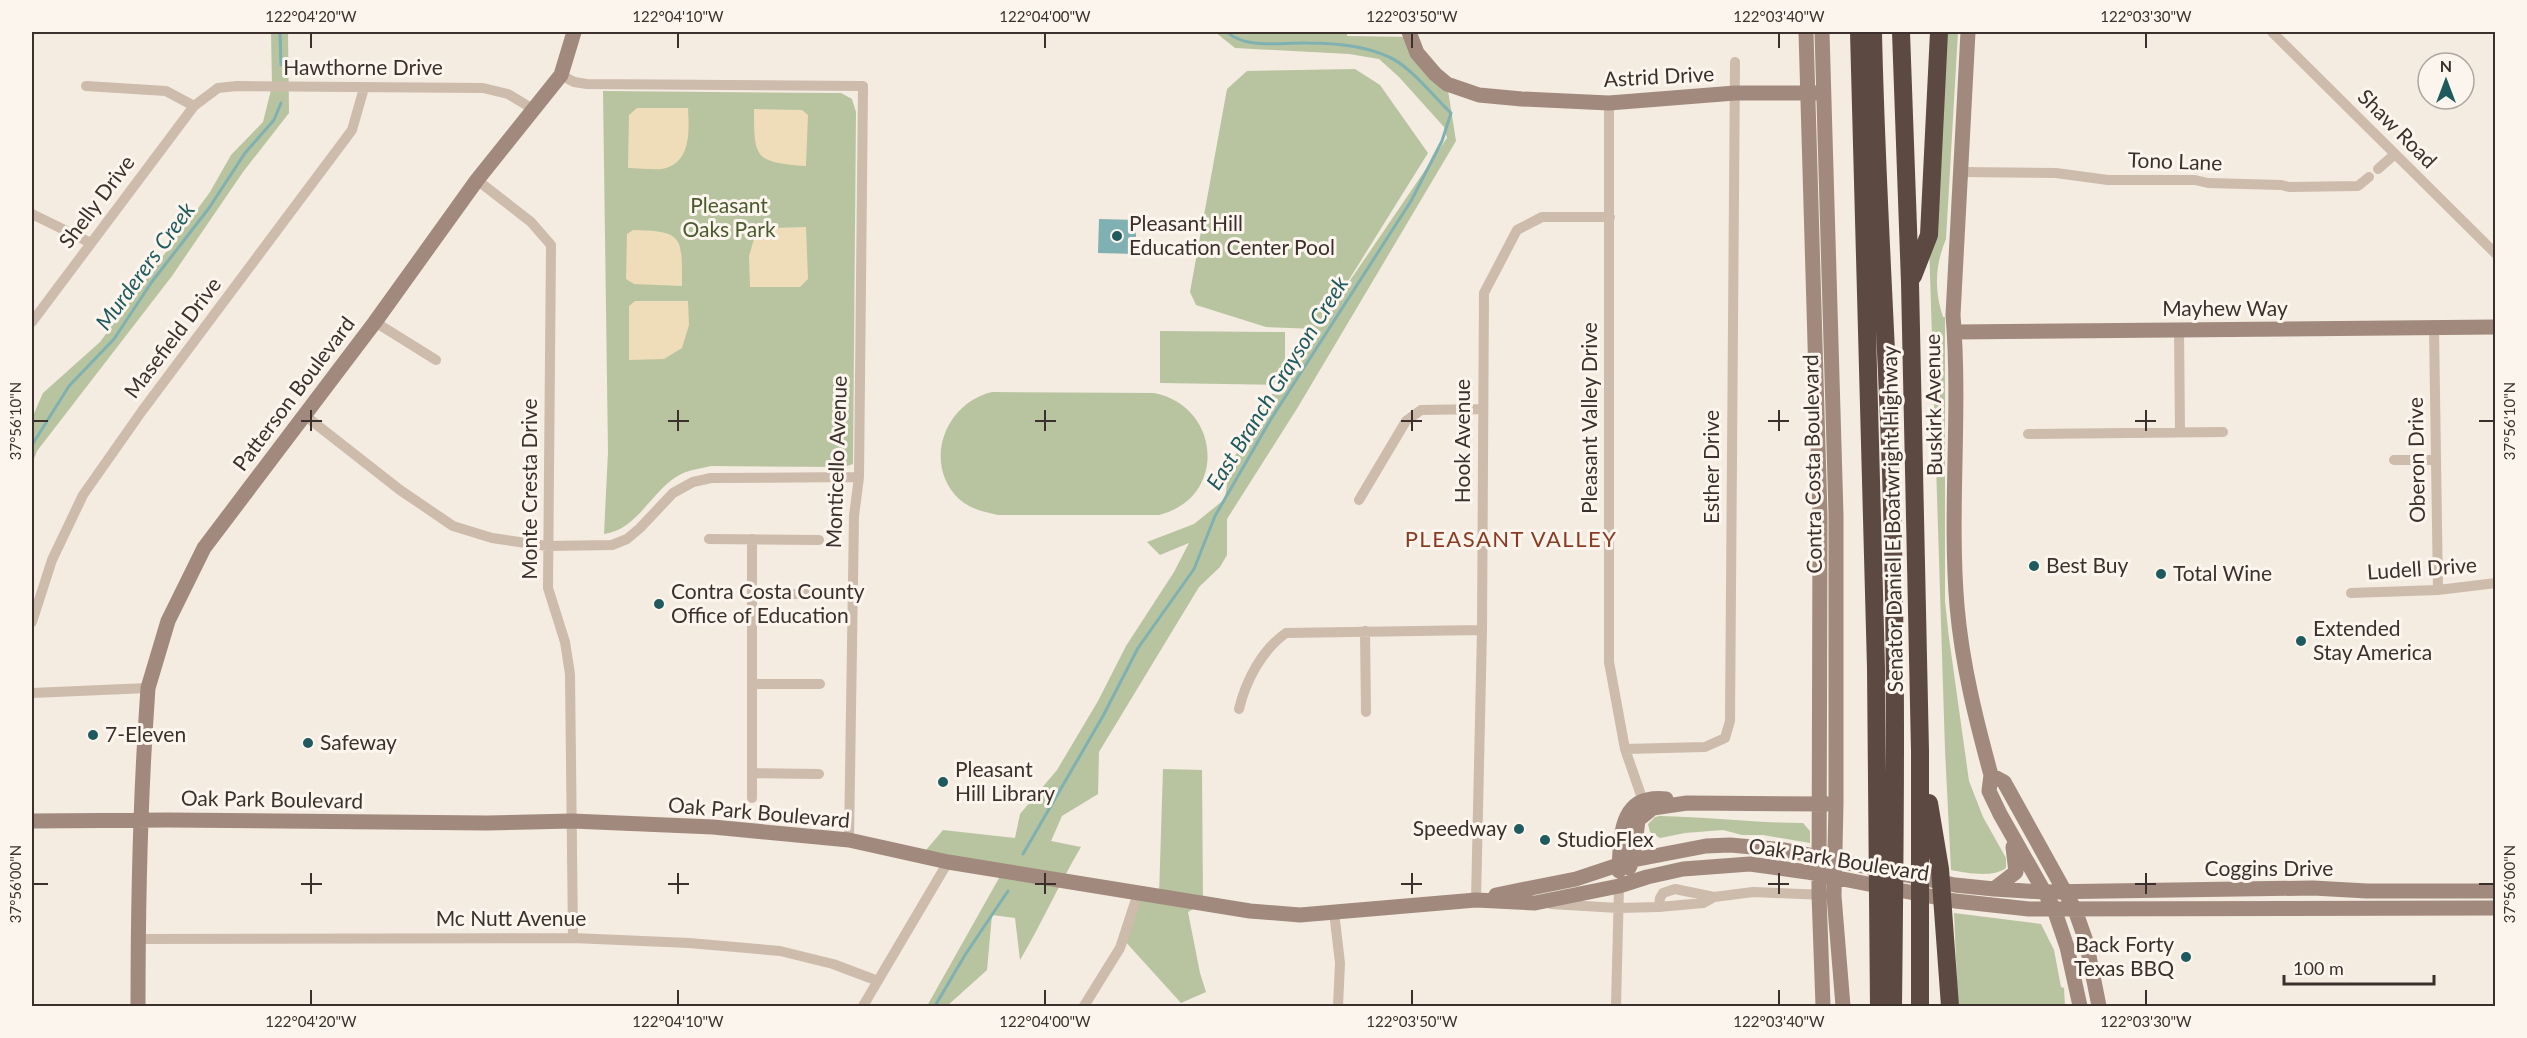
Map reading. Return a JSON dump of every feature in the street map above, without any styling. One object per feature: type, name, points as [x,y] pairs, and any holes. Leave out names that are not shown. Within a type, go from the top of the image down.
[{"type":"highway","name":"Senator Daniel E Boatwright Highway","points":[[1859,32],[1876,668],[1879,1006]]},
{"type":"highway","points":[[1874,32],[1875,120],[1891,484],[1894,673],[1893,1006]]},
{"type":"highway","name":"Senator Daniel E Boatwright Highway","points":[[1901,32],[1910,283],[1920,752],[1920,1006]]},
{"type":"highway","points":[[1910,283],[1929,235],[1939,32]]},
{"type":"highway","points":[[1920,752],[1940,868],[1950,1006]]},
{"type":"street","name":"Patterson Boulevard","points":[[138,1006],[141,820],[148,688],[168,621],[204,548],[303,414],[375,322],[477,180],[561,75],[574,32]]},
{"type":"street","name":"Astrid Drive","points":[[1408,32],[1417,53],[1433,72],[1447,84],[1470,93],[1609,103],[1735,93],[1825,93]]},
{"type":"street","name":"Contra Costa Boulevard","points":[[1806,32],[1820,516],[1821,804],[1827,895]]},
{"type":"street","name":"Contra Costa Boulevard","points":[[1822,32],[1835,493],[1836,804],[1827,895]]},
{"type":"street","name":"Buskirk Avenue","points":[[1968,32],[1953,315],[1957,604],[1961,645],[1991,775],[1989,791],[2011,838],[2054,909],[2067,947],[2080,1006]]},
{"type":"street","name":"Shaw Road","points":[[2272,32],[2496,254]]},
{"type":"street","name":"Esther Drive","points":[[1625,749],[1705,747],[1725,738],[1730,721],[1735,62]]},
{"type":"street","name":"Monticello Avenue","points":[[561,75],[574,82],[587,84],[863,86],[859,477],[854,516],[849,840]]},
{"type":"street","points":[[86,86],[166,92],[194,106]]},
{"type":"street","name":"Hawthorne Drive","points":[[194,106],[218,88],[237,86],[483,88],[508,94],[533,109]]},
{"type":"street","name":"Masefield Drive","points":[[32,622],[52,560],[83,495],[142,411],[352,130],[364,88]]},
{"type":"street","name":"Pleasant Valley Drive","points":[[1609,103],[1609,662],[1625,749],[1643,801]]},
{"type":"street","name":"Shelly Drive","points":[[32,322],[194,106]]},
{"type":"street","points":[[2378,169],[2395,154]]},
{"type":"street","name":"Tono Lane","points":[[1960,172],[2056,173],[2109,180],[2195,180],[2208,183],[2281,184],[2289,187],[2358,186],[2369,177]]},
{"type":"street","name":"Monte Cresta Drive","points":[[477,180],[531,222],[551,245],[548,588],[565,642],[570,674],[573,938]]},
{"type":"street","points":[[32,213],[92,243]]},
{"type":"street","name":"Hook Avenue","points":[[1476,900],[1482,630],[1484,293],[1518,230],[1542,217],[1610,217]]},
{"type":"street","points":[[375,322],[436,360]]},
{"type":"street","name":"Mayhew Way","points":[[1955,332],[2496,327]]},
{"type":"street","name":"Oberon Drive","points":[[2434,328],[2438,590]]},
{"type":"street","points":[[2179,330],[2180,432]]},
{"type":"street","points":[[1359,500],[1406,421],[1421,410],[1482,409]]},
{"type":"street","points":[[303,414],[400,490],[453,525],[492,538],[548,546],[612,545],[627,538],[640,528],[673,493],[693,482],[711,478],[859,477]]},
{"type":"street","points":[[2028,434],[2223,432]]},
{"type":"street","points":[[2394,460],[2436,460]]},
{"type":"street","points":[[709,539],[819,540]]},
{"type":"street","points":[[752,539],[752,798]]},
{"type":"street","name":"Ludell Drive","points":[[2351,593],[2438,590],[2496,584]]},
{"type":"street","points":[[753,594],[852,594]]},
{"type":"street","points":[[1239,709],[1245,686],[1272,643],[1286,633],[1482,630]]},
{"type":"street","points":[[1365,631],[1366,712]]},
{"type":"street","points":[[752,684],[820,684]]},
{"type":"street","points":[[32,693],[148,688]]},
{"type":"street","points":[[752,773],[819,774]]},
{"type":"street","points":[[1991,775],[2004,782],[2074,910],[2086,941],[2099,1006]]},
{"type":"street","name":"Oak Park Boulevard","points":[[1626,862],[1624,821],[1632,810],[1643,801],[1664,799],[1687,803]]},
{"type":"street","name":"Oak Park Boulevard","points":[[1618,908],[1619,886],[1637,825],[1642,815],[1653,808],[1687,803],[1836,804]]},
{"type":"street","name":"Oak Park Boulevard","points":[[32,821],[310,823],[572,821],[713,827],[849,840],[948,862],[1280,914],[1334,912],[1476,900],[1576,879],[1626,862],[1706,846],[1730,845],[1785,850],[1955,885],[2043,892]]},
{"type":"street","points":[[1994,889],[2013,877],[2016,872],[2016,858],[2011,838]]},
{"type":"street","points":[[863,1006],[948,862]]},
{"type":"street","name":"Oak Park Boulevard","points":[[1535,903],[1619,886],[1647,876],[1683,869],[1750,864],[1807,872],[1955,901],[1993,906],[2054,909]]},
{"type":"street","name":"Coggins Drive","points":[[2043,892],[2313,888],[2367,891],[2496,891]]},
{"type":"street","name":"Oak Park Boulevard","points":[[1659,907],[1660,898],[1669,890],[1674,889],[1714,897],[1768,891],[1827,895]]},
{"type":"street","points":[[1084,1006],[1120,948],[1138,893]]},
{"type":"street","points":[[1823,1006],[1827,895]]},
{"type":"street","points":[[1827,895],[1843,1006]]},
{"type":"street","name":"Oak Park Boulevard","points":[[1476,900],[1618,908],[1703,903],[1714,897]]},
{"type":"street","points":[[1616,1006],[1618,908]]},
{"type":"street","name":"Coggins Drive","points":[[2054,909],[2496,908]]},
{"type":"street","points":[[1334,912],[1340,963],[1338,1006]]},
{"type":"street","name":"Mc Nutt Avenue","points":[[138,939],[573,938],[689,943],[780,951],[833,964],[878,981]]},
{"type":"green space","points":[[271,32],[288,32],[289,113],[243,172],[172,276],[37,451],[32,464],[32,418],[43,393],[100,342],[210,192],[231,155],[263,122],[272,86]]},
{"type":"green space","points":[[1215,32],[1347,32],[1347,36],[1411,37],[1447,84],[1456,141],[1298,407],[1227,519],[1227,555],[1220,567],[1199,587],[1099,752],[1098,794],[1062,816],[1051,841],[1081,847],[1020,960],[1015,918],[992,915],[987,970],[947,1006],[927,1006],[1003,871],[921,856],[943,830],[1015,838],[1020,814],[1057,770],[1098,701],[1126,646],[1174,572],[1189,543],[1160,555],[1147,542],[1194,524],[1225,499],[1229,469],[1260,404],[1284,385],[1160,383],[1160,331],[1285,332],[1285,383],[1317,329],[1266,327],[1196,305],[1190,292],[1227,89],[1247,71],[1355,69],[1380,85],[1428,153],[1332,307],[1447,138],[1444,127],[1399,77],[1379,59],[1349,54],[1235,48]]},
{"type":"green space","points":[[1939,32],[1958,32],[1946,239],[1937,278],[1940,307],[1945,317],[1945,601],[1969,781],[1983,817],[2006,858],[2006,868],[1987,874],[1951,870],[1929,242]]},
{"type":"green space","name":"Pleasant Oaks Park","points":[[603,91],[841,93],[852,99],[856,112],[853,464],[844,467],[711,466],[688,471],[667,484],[625,526],[604,534],[608,452]]},
{"type":"green space","points":[[992,392],[1154,393],[1176,401],[1193,415],[1203,433],[1208,452],[1205,472],[1197,491],[1181,505],[1159,515],[998,515],[977,510],[959,499],[948,485],[942,469],[941,452],[944,436],[951,421],[962,408],[976,398]]},
{"type":"green space","points":[[1163,769],[1202,770],[1203,903],[1188,912],[1206,992],[1181,1003],[1123,939],[1138,893],[1159,896]]},
{"type":"green space","points":[[1655,817],[1803,823],[1810,831],[1810,843],[1763,835],[1742,835],[1723,830],[1685,833],[1660,838],[1650,832],[1648,824]]},
{"type":"green space","points":[[1954,913],[2041,924],[2054,950],[2061,987],[2064,988],[2065,1006],[1958,1006]]},
{"type":"sand","points":[[637,108],[688,108],[687,144],[684,153],[672,166],[662,169],[628,168],[629,115]]},
{"type":"sand","points":[[754,109],[802,110],[808,115],[806,166],[776,162],[761,155],[755,138]]},
{"type":"sand","points":[[806,227],[808,279],[800,287],[750,287],[749,256],[754,239],[772,228]]},
{"type":"sand","points":[[633,230],[662,232],[677,240],[682,257],[682,286],[634,284],[626,279],[627,234]]},
{"type":"sand","points":[[635,301],[688,301],[689,325],[682,348],[664,359],[629,360],[629,306]]},
{"type":"water","name":"Pleasant Hill Education Center Pool","points":[[1099,219],[1136,220],[1136,254],[1098,253]]},
{"type":"waterway","name":"Murderers Creek","points":[[280,32],[281,65]]},
{"type":"waterway","name":"East Branch Grayson Creek","points":[[1023,854],[1103,716],[1138,648],[1194,569],[1215,516],[1271,419],[1411,201],[1442,141],[1451,113],[1405,67],[1380,53],[1328,44],[1255,43],[1235,38],[1227,32]]},
{"type":"waterway","name":"Murderers Creek","points":[[32,445],[69,386],[114,339],[151,283],[209,208],[245,153],[274,120],[281,103]]},
{"type":"waterway","points":[[935,1006],[965,955],[1008,891]]},
{"type":"place","name":"Pleasant Hill Education Center Pool","points":[[1117,236]]},
{"type":"place","name":"Best Buy","points":[[2034,566]]},
{"type":"place","name":"Total Wine","points":[[2161,574]]},
{"type":"place","name":"Contra Costa County Office of Education","points":[[659,604]]},
{"type":"place","name":"Extended Stay America","points":[[2301,641]]},
{"type":"place","name":"7-Eleven","points":[[93,735]]},
{"type":"place","name":"Safeway","points":[[308,743]]},
{"type":"place","name":"Pleasant Hill Library","points":[[943,782]]},
{"type":"place","name":"Speedway","points":[[1519,829]]},
{"type":"place","name":"StudioFlex","points":[[1545,840]]},
{"type":"place","name":"Back Forty Texas BBQ","points":[[2186,957]]},
{"type":"district","name":"PLEASANT VALLEY","points":[[1511,539]]}]
